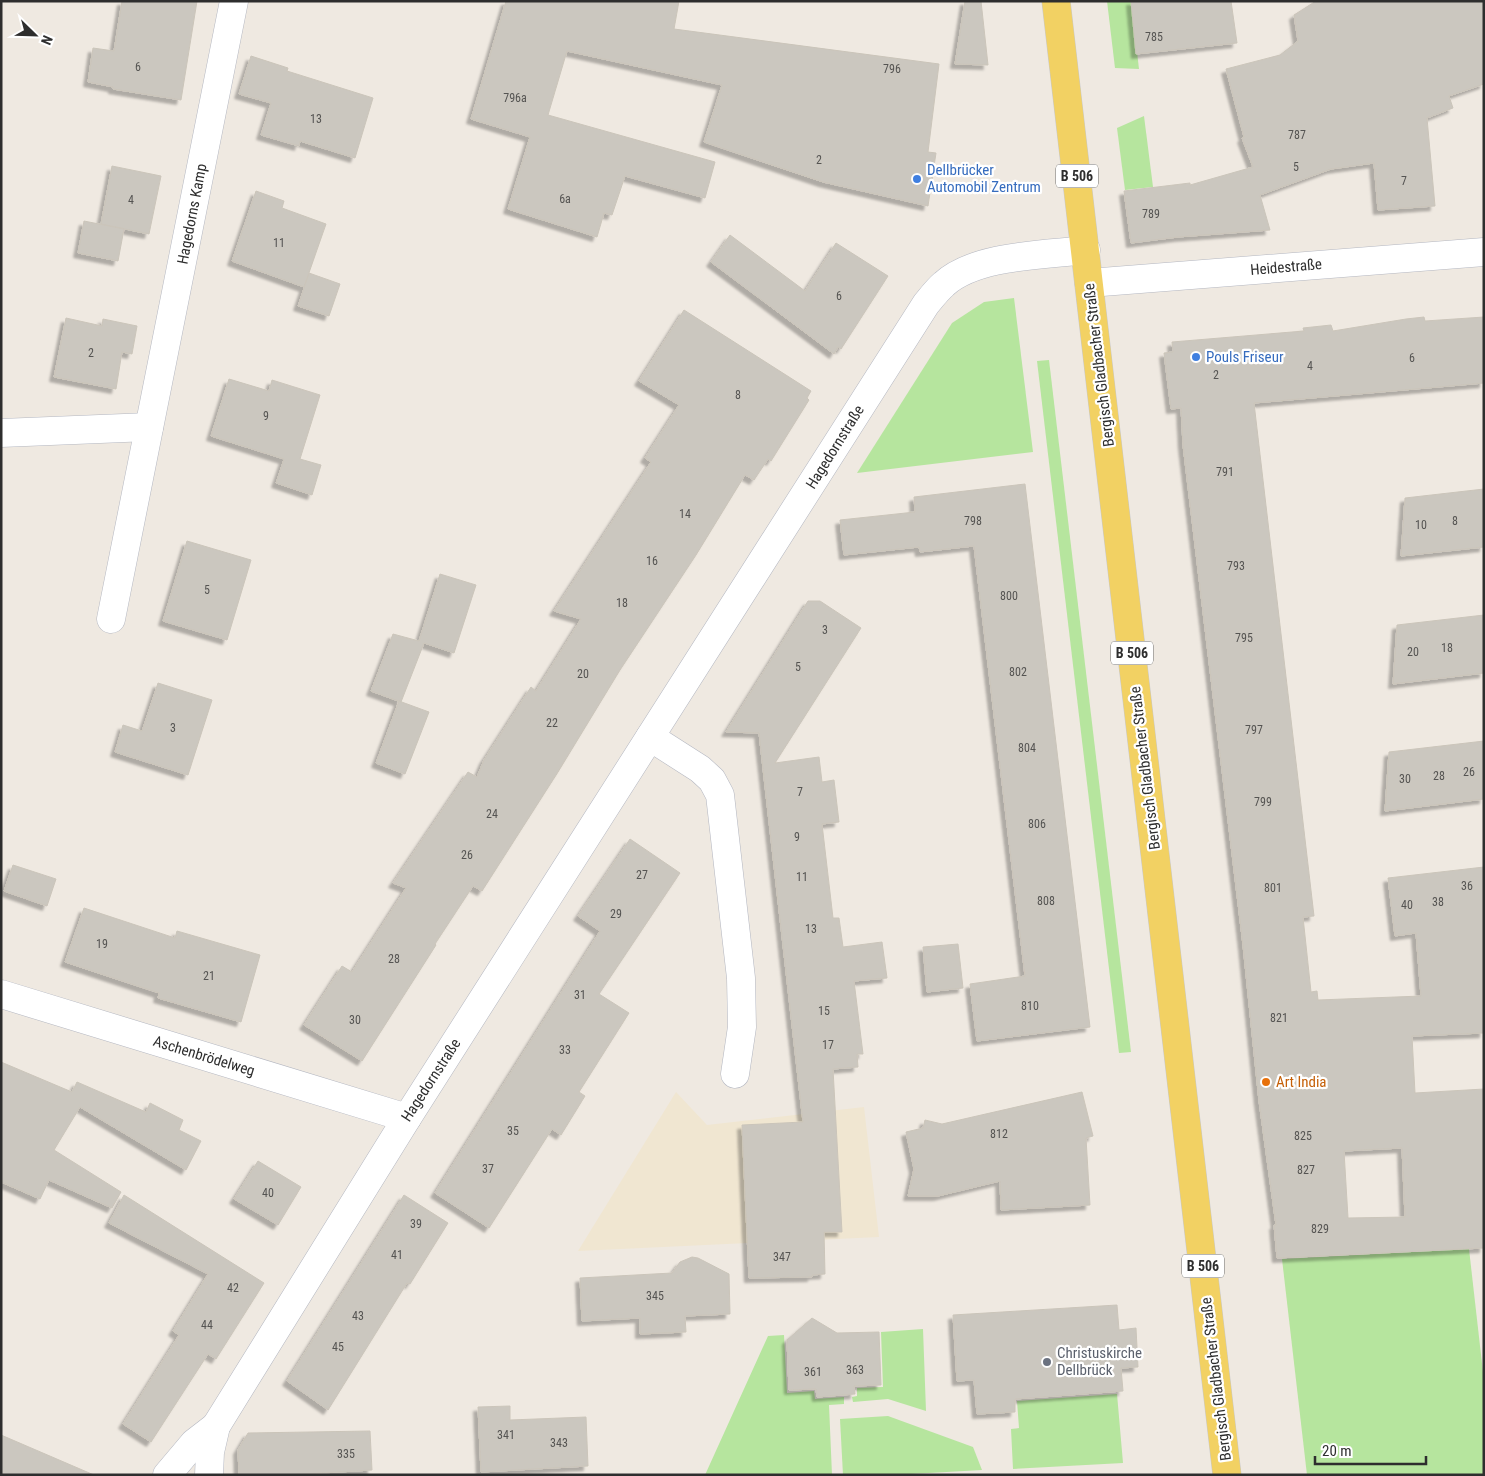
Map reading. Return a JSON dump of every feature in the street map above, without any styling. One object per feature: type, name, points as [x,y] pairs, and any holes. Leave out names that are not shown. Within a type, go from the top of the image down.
[{"type":"main road","name":"Bergisch Gladbacher Straße","points":[[1056,1],[1228,1475]]},
{"type":"street","name":"Hagedorns Kamp","points":[[111,619],[234,1]]},
{"type":"street","name":"Hagedornstraße","points":[[208,1475],[210,1452],[216,1426],[407,1118],[926,304],[944,283],[968,269],[992,261],[1086,250]]},
{"type":"street","name":"Heidestraße","points":[[1089,283],[1484,252]]},
{"type":"street","points":[[1,433],[149,427]]},
{"type":"street","points":[[650,738],[700,769],[712,780],[720,795],[741,978],[742,1027],[735,1074]]},
{"type":"street","name":"Aschenbrödelweg","points":[[1,994],[407,1118]]},
{"type":"street","name":"Hagedornstraße","points":[[167,1475],[194,1443],[216,1426]]},
{"type":"shaded area","points":[[676,1092],[707,1125],[864,1107],[879,1237],[578,1251]]},
{"type":"green space","points":[[1107,1],[1131,1],[1139,69],[1115,68]]},
{"type":"green space","points":[[1144,116],[1153,187],[1125,190],[1117,128]]},
{"type":"green space","points":[[1014,298],[1033,452],[857,473],[952,323],[984,302]]},
{"type":"green space","points":[[1049,360],[1131,1052],[1119,1053],[1037,361]]},
{"type":"green space","points":[[1469,1249],[1484,1381],[1484,1475],[1307,1475],[1282,1259]]},
{"type":"green space","points":[[923,1329],[926,1411],[888,1399],[853,1402],[852,1397],[857,1396],[857,1388],[883,1387],[881,1332]]},
{"type":"green space","points":[[784,1335],[787,1393],[814,1391],[815,1399],[844,1397],[844,1404],[829,1405],[832,1475],[705,1475],[768,1336]]},
{"type":"green space","points":[[1117,1394],[1123,1463],[1013,1469],[1011,1429],[1019,1428],[1017,1401]]},
{"type":"green space","points":[[888,1416],[973,1447],[982,1470],[893,1475],[843,1475],[840,1419]]},
{"type":"building","points":[[122,1],[197,1],[181,100],[113,89],[113,87],[88,82],[93,48],[114,51]]},
{"type":"building","points":[[506,1],[679,1],[674,29],[939,64],[928,152],[936,153],[928,206],[823,182],[704,142],[722,85],[567,51],[548,115],[715,162],[705,198],[625,176],[612,215],[604,213],[597,237],[508,209],[530,137],[471,119]]},
{"type":"building","points":[[965,1],[981,1],[988,65],[955,64]]},
{"type":"building","points":[[1131,1],[1231,1],[1237,43],[1136,54]]},
{"type":"building","points":[[1316,1],[1484,1],[1484,84],[1449,96],[1453,108],[1427,118],[1435,206],[1378,210],[1374,163],[1331,169],[1260,195],[1270,230],[1178,237],[1131,243],[1124,191],[1190,183],[1190,185],[1253,167],[1242,138],[1244,137],[1226,69],[1280,55],[1298,41],[1294,15]]},
{"type":"building","points":[[251,56],[288,68],[287,71],[373,98],[355,158],[300,141],[299,146],[261,135],[271,103],[239,94]]},
{"type":"building","points":[[112,166],[161,176],[149,234],[101,224]]},
{"type":"building","points":[[256,191],[284,201],[282,208],[326,224],[304,287],[232,261]]},
{"type":"building","points":[[84,221],[124,229],[118,261],[78,253]]},
{"type":"building","points":[[730,235],[805,291],[836,243],[888,276],[841,349],[838,347],[834,354],[711,262]]},
{"type":"building","points":[[309,273],[340,284],[329,316],[298,306]]},
{"type":"building","points":[[684,310],[811,391],[807,398],[809,400],[771,461],[768,459],[754,480],[745,475],[482,891],[473,886],[362,1061],[304,1025],[342,966],[352,972],[406,888],[393,883],[468,772],[477,777],[484,760],[531,687],[536,691],[581,619],[554,611],[651,462],[645,458],[679,405],[639,381]]},
{"type":"building","points":[[1424,317],[1425,321],[1484,317],[1484,383],[1254,403],[1314,916],[1303,917],[1311,992],[1317,991],[1318,1000],[1421,996],[1416,933],[1395,936],[1388,878],[1484,867],[1484,1033],[1412,1036],[1415,1093],[1484,1089],[1484,1248],[1277,1258],[1274,1225],[1276,1225],[1259,1101],[1243,945],[1183,445],[1181,408],[1171,409],[1164,353],[1173,352],[1172,342],[1304,331],[1303,328],[1331,325],[1333,331]],"holes":[[[1402,1148],[1405,1217],[1348,1218],[1344,1151]]]},
{"type":"building","points":[[66,318],[102,326],[103,319],[137,326],[132,354],[122,352],[116,389],[54,377]]},
{"type":"building","points":[[229,379],[269,391],[272,380],[320,395],[300,459],[321,465],[312,495],[276,483],[284,459],[211,436]]},
{"type":"building","points":[[1025,484],[1090,1027],[977,1041],[970,984],[1025,976],[974,546],[920,552],[919,547],[844,555],[840,520],[915,512],[914,497]]},
{"type":"building","points":[[1484,489],[1484,547],[1401,556],[1405,498]]},
{"type":"building","points":[[187,541],[251,560],[227,640],[163,621]]},
{"type":"building","points":[[440,574],[476,585],[454,653],[424,643],[401,702],[371,691],[393,634],[419,641]]},
{"type":"building","points":[[808,601],[820,601],[861,628],[775,763],[819,757],[822,782],[834,780],[839,822],[822,824],[833,918],[839,918],[843,947],[882,942],[887,978],[854,981],[863,1054],[857,1054],[858,1067],[833,1069],[842,1232],[824,1232],[825,1274],[812,1275],[812,1277],[749,1278],[742,1125],[803,1122],[759,733],[726,732]]},
{"type":"building","points":[[1484,615],[1484,673],[1393,684],[1397,625]]},
{"type":"building","points":[[158,683],[212,700],[188,775],[115,752],[123,725],[142,731]]},
{"type":"building","points":[[399,701],[429,712],[405,774],[376,763]]},
{"type":"building","points":[[1484,741],[1484,799],[1385,811],[1389,752]]},
{"type":"building","points":[[630,839],[680,873],[599,994],[629,1013],[579,1092],[585,1096],[561,1135],[552,1129],[489,1228],[435,1193],[600,931],[578,916]]},
{"type":"building","points":[[13,865],[56,879],[47,906],[4,891]]},
{"type":"building","points":[[84,908],[175,938],[177,931],[260,955],[241,1022],[158,998],[159,993],[65,962]]},
{"type":"building","points":[[958,944],[963,988],[927,992],[923,947]]},
{"type":"building","points":[[1,1062],[72,1092],[77,1082],[146,1112],[150,1103],[183,1120],[179,1130],[201,1141],[186,1170],[80,1107],[54,1150],[121,1192],[112,1208],[49,1180],[40,1199],[1,1182]]},
{"type":"building","points":[[1082,1092],[1093,1136],[1086,1138],[1090,1205],[1001,1210],[1000,1181],[938,1196],[908,1196],[914,1169],[906,1132],[923,1128],[925,1120],[942,1124]]},
{"type":"building","points":[[258,1161],[301,1187],[278,1225],[234,1199]]},
{"type":"building","points":[[124,1195],[264,1283],[216,1359],[208,1354],[151,1442],[123,1424],[179,1335],[173,1331],[208,1274],[109,1223]]},
{"type":"building","points":[[404,1195],[448,1223],[410,1284],[407,1283],[328,1410],[287,1381]]},
{"type":"building","points":[[692,1257],[698,1258],[729,1274],[730,1314],[685,1316],[686,1332],[640,1334],[640,1318],[582,1321],[580,1278],[672,1273],[680,1262]]},
{"type":"building","name":"Christuskirche Dellbrück","points":[[1117,1305],[1119,1330],[1136,1328],[1138,1367],[1121,1368],[1123,1391],[1015,1399],[1015,1412],[977,1414],[974,1380],[957,1381],[953,1315]]},
{"type":"building","points":[[812,1318],[837,1333],[879,1332],[881,1385],[854,1386],[855,1394],[817,1397],[816,1389],[789,1390],[787,1340]]},
{"type":"building","points":[[510,1406],[510,1420],[586,1417],[588,1466],[481,1472],[478,1407]]},
{"type":"building","points":[[370,1431],[372,1470],[288,1475],[239,1475],[238,1450],[248,1433]]},
{"type":"building","points":[[1,1435],[94,1475],[1,1475]]},
{"type":"place","name":"Dellbrücker Automobil Zentrum","points":[[917,179]]},
{"type":"place","name":"Pouls Friseur","points":[[1196,357]]},
{"type":"place","name":"Art India","points":[[1266,1082]]},
{"type":"place","name":"Christuskirche Dellbrück","points":[[1047,1362]]}]
